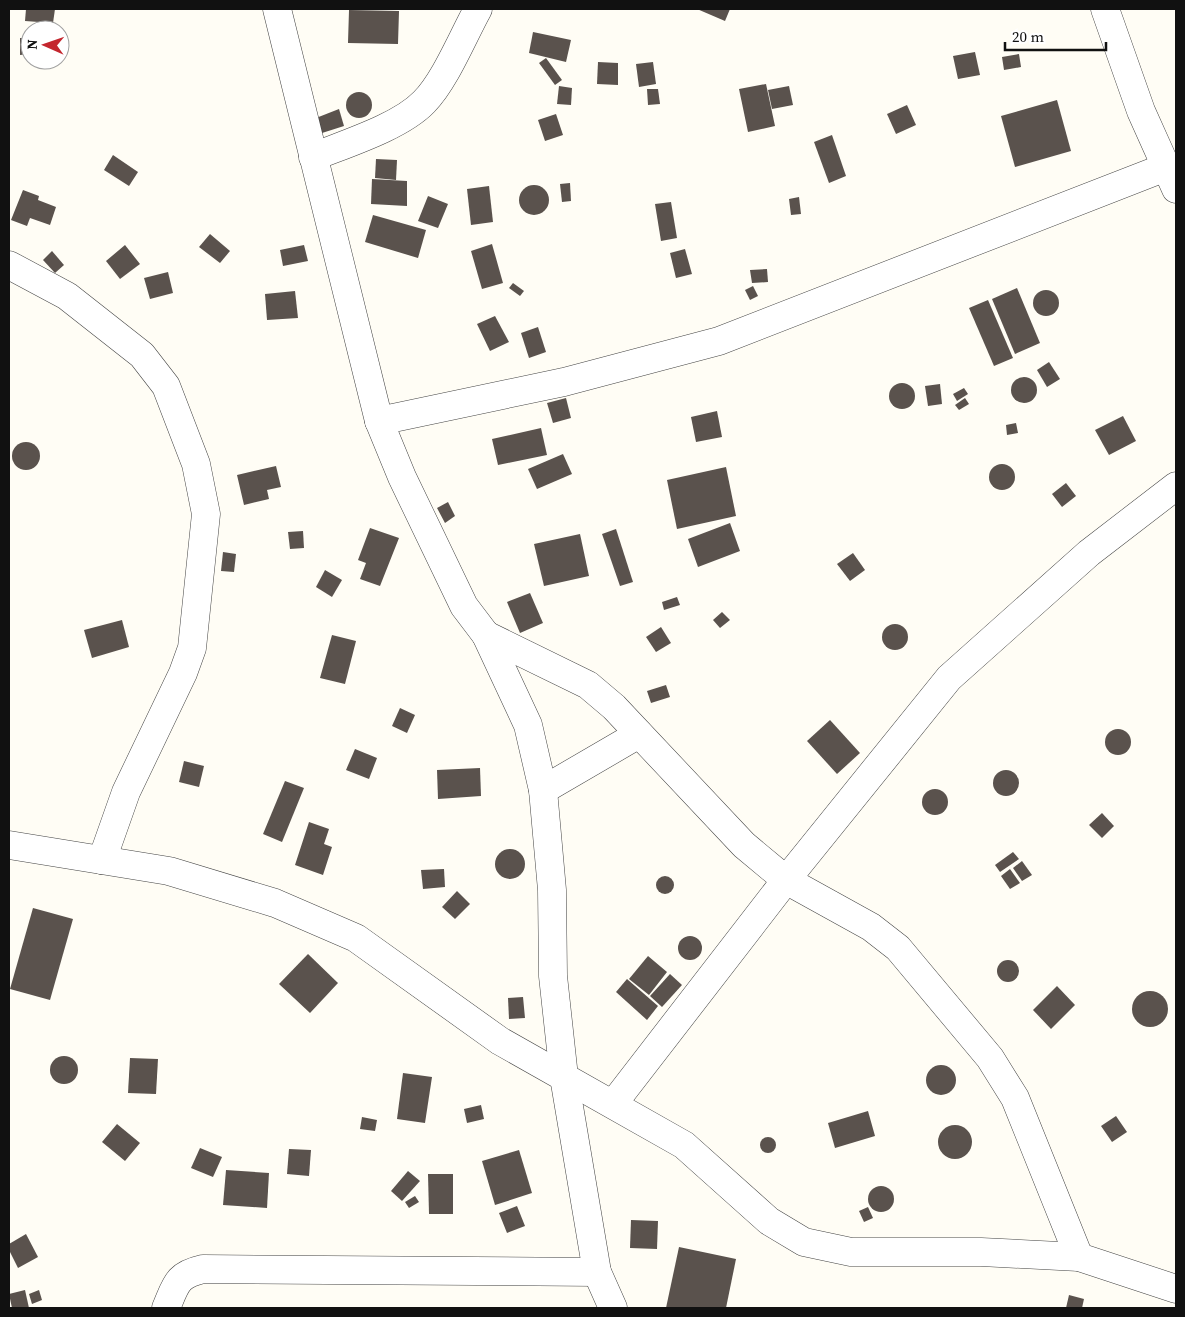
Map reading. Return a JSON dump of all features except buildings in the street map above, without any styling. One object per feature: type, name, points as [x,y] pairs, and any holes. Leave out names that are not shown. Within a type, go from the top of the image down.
[{"type":"street","points":[[277,9],[379,421],[402,477],[464,606],[486,635],[528,725],[543,790],[552,890],[553,976],[564,1077],[598,1272],[612,1308]]},
{"type":"street","points":[[313,157],[402,120],[424,102],[438,82],[478,9]]},
{"type":"street","points":[[379,421],[564,382],[719,341],[1171,178],[1141,111],[1105,9]]},
{"type":"street","points":[[9,265],[67,296],[142,355],[166,386],[196,464],[206,514],[192,648],[183,673],[126,792],[102,860]]},
{"type":"street","points":[[613,1104],[786,880],[949,678],[1089,553],[1176,486]]},
{"type":"street","points":[[486,635],[588,686],[614,707],[744,846],[786,880],[871,928],[898,948],[990,1058],[1015,1098],[1079,1257]]},
{"type":"street","points":[[543,790],[639,734]]},
{"type":"street","points":[[9,845],[169,871],[275,903],[356,938],[500,1041],[684,1145],[770,1221],[804,1242],[851,1252],[981,1252],[1079,1257],[1176,1289]]},
{"type":"street","points":[[166,1308],[179,1279],[188,1272],[203,1269],[598,1272]]}]
